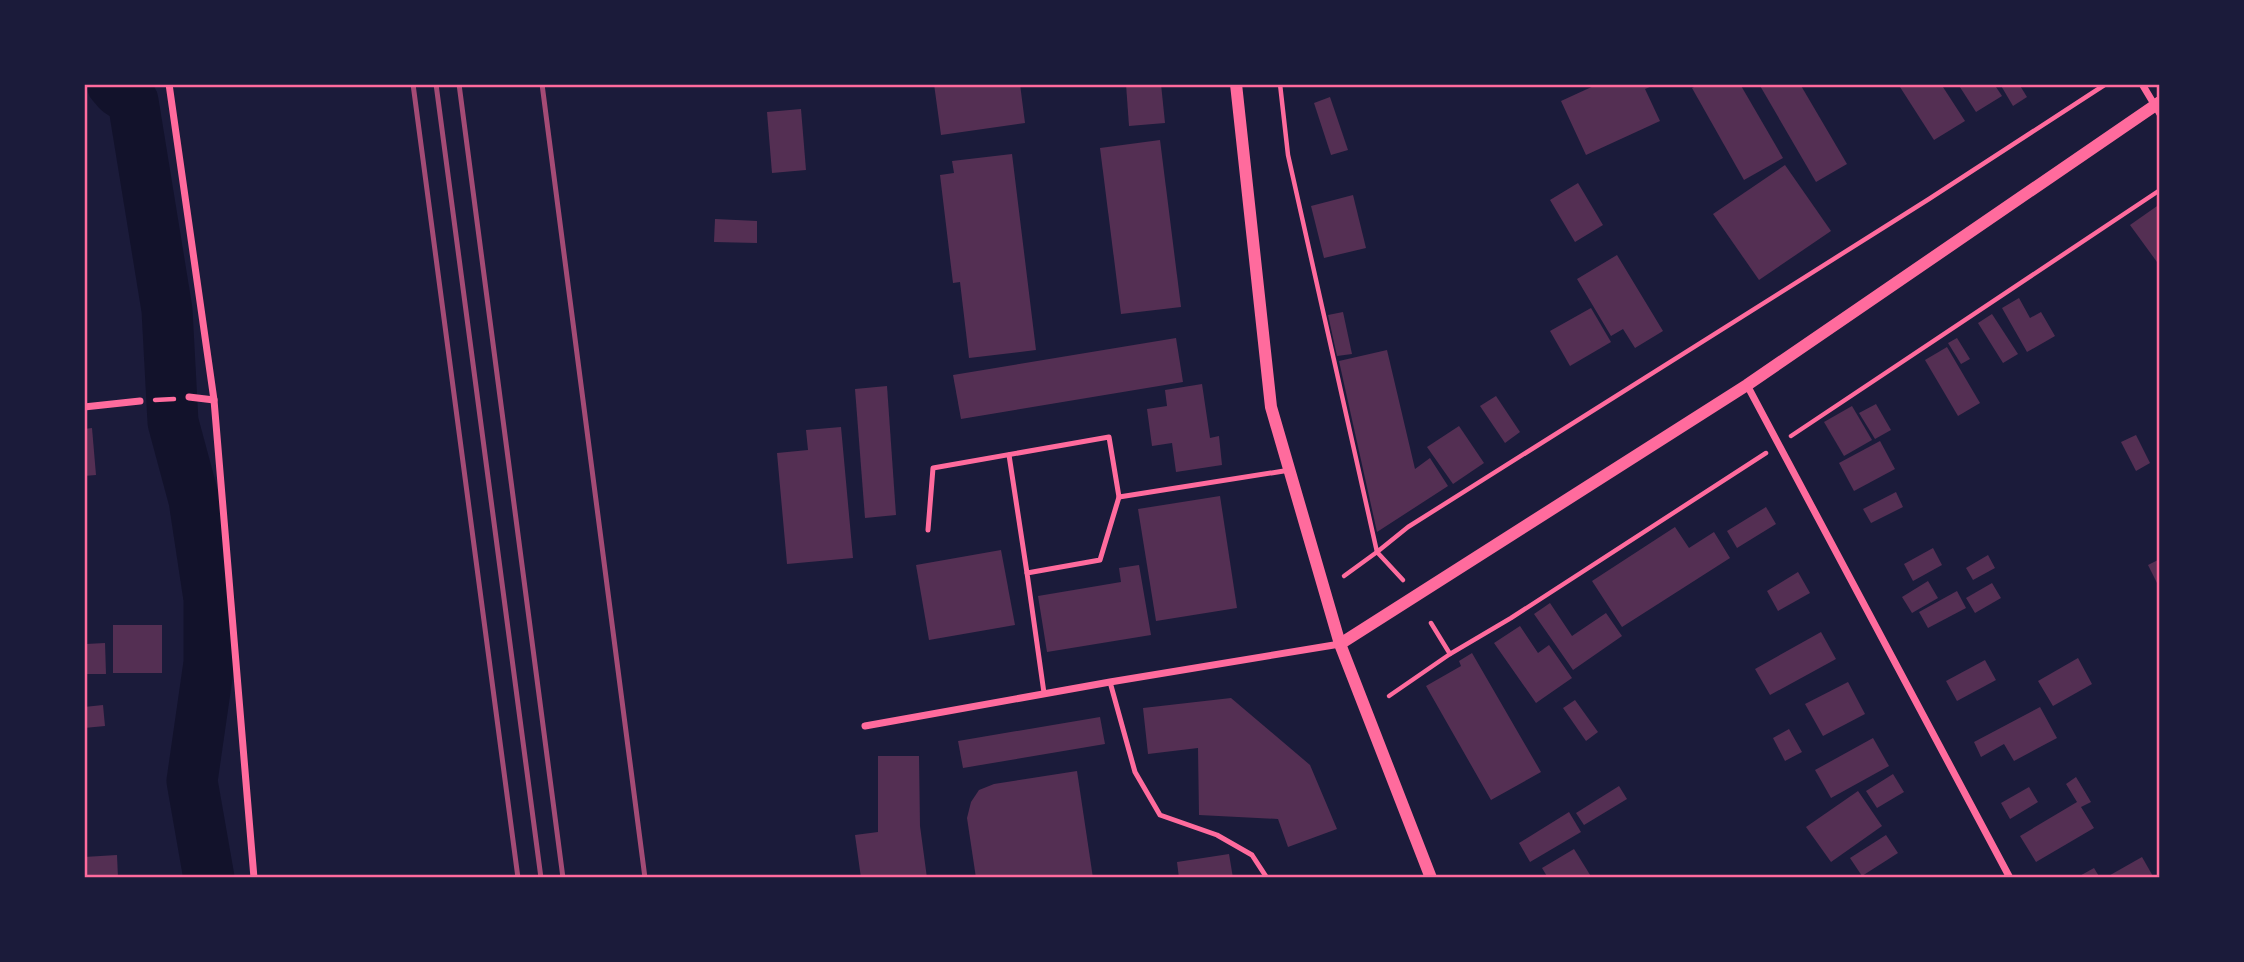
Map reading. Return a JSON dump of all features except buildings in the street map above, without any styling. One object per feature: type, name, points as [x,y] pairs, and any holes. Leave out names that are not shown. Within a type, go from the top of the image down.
[{"type":"street","points":[[169,84],[214,400],[254,878]]},
{"type":"street","points":[[1236,84],[1271,407],[1340,644],[1431,878]]},
{"type":"street","points":[[865,726],[1110,681],[1340,644],[1747,385],[2158,107],[2142,84]]},
{"type":"street","points":[[1747,385],[2010,878]]},
{"type":"street","points":[[189,397],[214,400]]},
{"type":"street","points":[[84,407],[140,401]]},
{"type":"lane","points":[[928,530],[933,468],[1109,437],[1119,497],[1100,560],[1027,573]]},
{"type":"lane","points":[[1009,455],[1044,694]]},
{"type":"lane","points":[[1119,497],[1290,470]]},
{"type":"lane","points":[[1110,681],[1135,772],[1160,816],[1217,835],[1241,848],[1252,855],[1267,878]]},
{"type":"path","points":[[1280,84],[1288,155],[1377,552],[1403,580]]},
{"type":"path","points":[[1344,576],[1408,527],[2106,84]]},
{"type":"path","points":[[140,401],[189,397]]},
{"type":"path","points":[[1389,696],[1450,654]]},
{"type":"waterway","points":[[112,84],[133,101],[167,310],[173,422],[194,500],[209,599],[209,663],[192,781],[209,878]]},
{"type":"railway","points":[[413,84],[518,878]]},
{"type":"railway","points":[[436,84],[541,878]]},
{"type":"railway","points":[[459,84],[563,878]]},
{"type":"railway","points":[[542,84],[645,878]]}]
